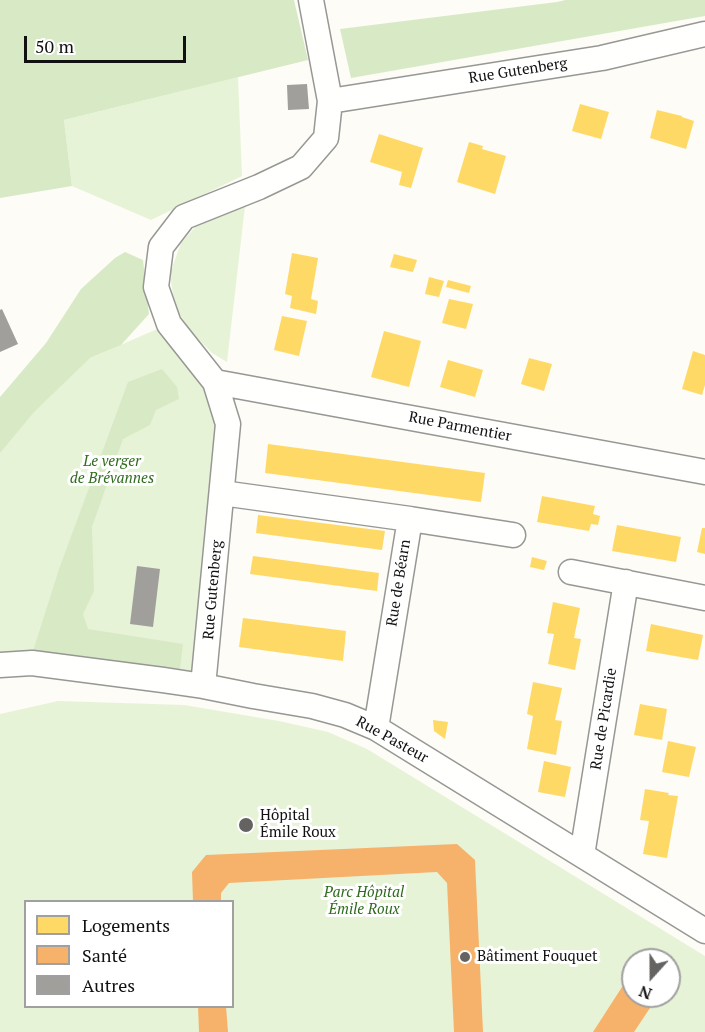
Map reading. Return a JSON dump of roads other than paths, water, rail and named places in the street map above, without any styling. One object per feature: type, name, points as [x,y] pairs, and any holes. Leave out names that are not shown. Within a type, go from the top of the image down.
[{"type":"street","points":[[215,382],[170,324],[156,287],[161,248],[184,217],[301,167],[326,138],[330,101],[311,0]]},
{"type":"street","name":"Rue Gutenberg","points":[[330,101],[602,58],[705,34]]},
{"type":"street","name":"Rue Gutenberg","points":[[203,686],[228,424],[215,382]]},
{"type":"street","name":"Rue Parmentier","points":[[215,382],[705,472]]},
{"type":"street","name":"Rue de Béarn","points":[[222,493],[410,519],[376,728]]},
{"type":"street","points":[[410,519],[513,535]]},
{"type":"street","points":[[571,572],[705,598]]},
{"type":"street","name":"Rue de Picardie","points":[[582,855],[626,582]]},
{"type":"street","name":"Rue Pasteur","points":[[0,665],[32,663],[203,686],[312,706],[345,715],[376,728],[705,931]]},
{"type":"place","name":"Hôpital Émile Roux","points":[[246,825]]},
{"type":"place","name":"Bâtiment Fouquet","points":[[465,957]]},
{"type":"park label","name":"Le verger de Brévannes","points":[[112,470]]},
{"type":"park label","name":"Parc Hôpital Émile Roux","points":[[364,902]]}]
